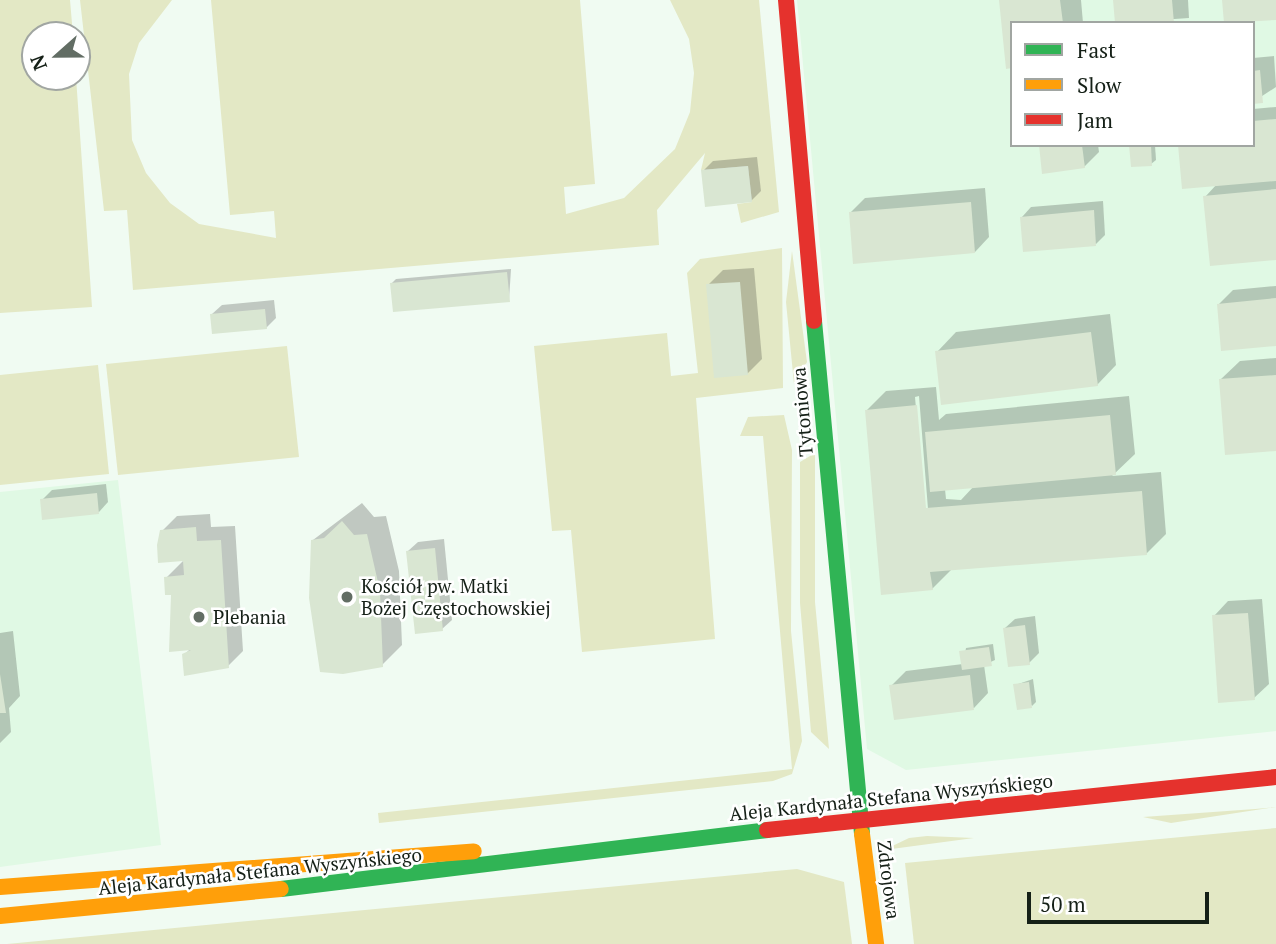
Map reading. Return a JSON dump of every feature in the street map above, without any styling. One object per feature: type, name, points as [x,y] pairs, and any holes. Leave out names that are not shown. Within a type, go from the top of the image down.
[{"type":"main road","name":"Tytoniowa","points":[[786,0],[860,821]]},
{"type":"main road","name":"Aleja Kardynała Stefana Wyszyńskiego","points":[[0,916],[463,872],[521,856],[1272,779]]},
{"type":"main road","name":"Zdrojowa","points":[[860,821],[876,944]]},
{"type":"main road","name":"Aleja Kardynała Stefana Wyszyńskiego","points":[[0,887],[460,849],[521,856]]},
{"type":"main road","points":[[377,856],[378,880]]},
{"type":"main road","points":[[116,877],[119,906]]},
{"type":"shaded area","points":[[0,0],[70,0],[72,21],[21,21],[21,91],[77,91],[92,307],[0,313]]},
{"type":"shaded area","points":[[80,0],[172,0],[139,43],[129,74],[132,140],[146,173],[170,203],[199,224],[276,238],[274,211],[230,215],[211,0],[580,0],[595,184],[564,187],[566,214],[624,198],[675,149],[690,112],[694,73],[689,39],[670,0],[759,0],[779,212],[741,223],[737,204],[752,202],[748,166],[701,170],[705,153],[657,210],[659,245],[133,290],[127,210],[104,211],[90,91],[91,21],[82,21]]},
{"type":"shaded area","points":[[797,0],[1276,0],[1276,731],[906,770],[867,749]]},
{"type":"shaded area","points":[[782,248],[783,388],[696,398],[715,639],[582,652],[571,530],[552,531],[534,346],[667,333],[671,376],[698,373],[687,273],[700,259]]},
{"type":"shaded area","points":[[792,251],[807,362],[794,384],[786,302]]},
{"type":"shaded area","points":[[287,346],[299,457],[118,475],[106,364]]},
{"type":"shaded area","points":[[98,365],[109,474],[0,485],[0,375]]},
{"type":"shaded area","points":[[784,415],[792,450],[791,631],[802,741],[792,774],[773,781],[379,823],[378,813],[792,769],[763,436],[740,436],[748,417]]},
{"type":"shaded area","points":[[815,453],[815,602],[829,749],[811,732],[800,603],[800,462]]},
{"type":"shaded area","points":[[118,480],[161,845],[0,867],[0,492]]},
{"type":"shaded area","points":[[1276,807],[1171,823],[1143,817],[1255,809]]},
{"type":"shaded area","points":[[1276,828],[1276,944],[914,944],[905,863]]},
{"type":"shaded area","points":[[927,836],[974,838],[884,850],[909,838]]},
{"type":"shaded area","points":[[797,869],[844,882],[852,944],[7,944]]},
{"type":"building","points":[[999,0],[1060,0],[1063,21],[1010,21],[1010,68],[1006,69]]},
{"type":"building","points":[[1113,0],[1172,0],[1174,21],[1115,21]]},
{"type":"building","points":[[1222,0],[1276,0],[1276,20],[1224,21]]},
{"type":"building","points":[[1260,70],[1263,103],[1255,104],[1255,71]]},
{"type":"building","points":[[1276,119],[1276,181],[1182,189],[1178,147],[1255,147],[1255,121]]},
{"type":"building","points":[[1039,147],[1082,147],[1085,168],[1042,174]]},
{"type":"building","points":[[1129,147],[1151,147],[1152,166],[1131,167]]},
{"type":"building","points":[[748,166],[752,202],[705,207],[701,170]]},
{"type":"building","points":[[1276,189],[1276,260],[1210,266],[1203,196]]},
{"type":"building","points":[[971,202],[975,253],[853,264],[849,212]]},
{"type":"building","points":[[1094,210],[1096,246],[1023,252],[1020,217]]},
{"type":"building","points":[[507,272],[510,302],[393,312],[390,283]]},
{"type":"building","points":[[740,282],[748,375],[714,378],[706,284]]},
{"type":"building","points":[[1276,298],[1276,346],[1221,351],[1217,304]]},
{"type":"building","points":[[265,309],[267,329],[212,334],[210,314]]},
{"type":"building","points":[[1091,332],[1098,386],[941,405],[935,351]]},
{"type":"building","points":[[1276,375],[1276,451],[1225,455],[1219,379]]},
{"type":"building","points":[[917,405],[926,508],[1142,491],[1147,555],[930,572],[933,590],[881,595],[865,410]]},
{"type":"building","points":[[1110,415],[1116,475],[930,492],[925,432]]},
{"type":"building","points":[[97,493],[99,514],[42,520],[40,499]]},
{"type":"building","name":"Kościół pw. Matki Bożej Częstochowskiej","points":[[342,521],[354,535],[367,534],[380,591],[383,667],[343,674],[320,672],[309,598],[311,540],[324,538]]},
{"type":"building","name":"Plebania","points":[[196,527],[197,541],[221,540],[229,668],[184,676],[182,654],[191,650],[169,652],[171,595],[165,595],[164,577],[184,575],[183,561],[158,563],[157,545],[160,530]]},
{"type":"building","points":[[435,548],[443,631],[415,634],[406,551]]},
{"type":"building","points":[[1248,613],[1255,700],[1218,703],[1212,615]]},
{"type":"building","points":[[1025,625],[1030,665],[1008,667],[1003,628]]},
{"type":"building","points":[[989,647],[992,666],[962,670],[959,651]]},
{"type":"building","points":[[0,674],[6,713],[0,713]]},
{"type":"building","points":[[970,675],[974,710],[894,720],[889,685]]},
{"type":"building","points":[[1029,682],[1032,708],[1017,710],[1013,684]]},
{"type":"traffic: fast","points":[[814,321],[862,834]]},
{"type":"traffic: fast","points":[[281,889],[767,830]]},
{"type":"traffic: slow","points":[[862,834],[876,944]]},
{"type":"traffic: slow","points":[[0,887],[474,851]]},
{"type":"traffic: slow","points":[[0,916],[281,889]]},
{"type":"traffic: jam","points":[[786,0],[814,321]]},
{"type":"traffic: jam","points":[[767,830],[1276,777]]},
{"type":"place","name":"Kościół pw. Matki Bożej Częstochowskiej","points":[[347,597]]},
{"type":"place","name":"Plebania","points":[[199,617]]}]
